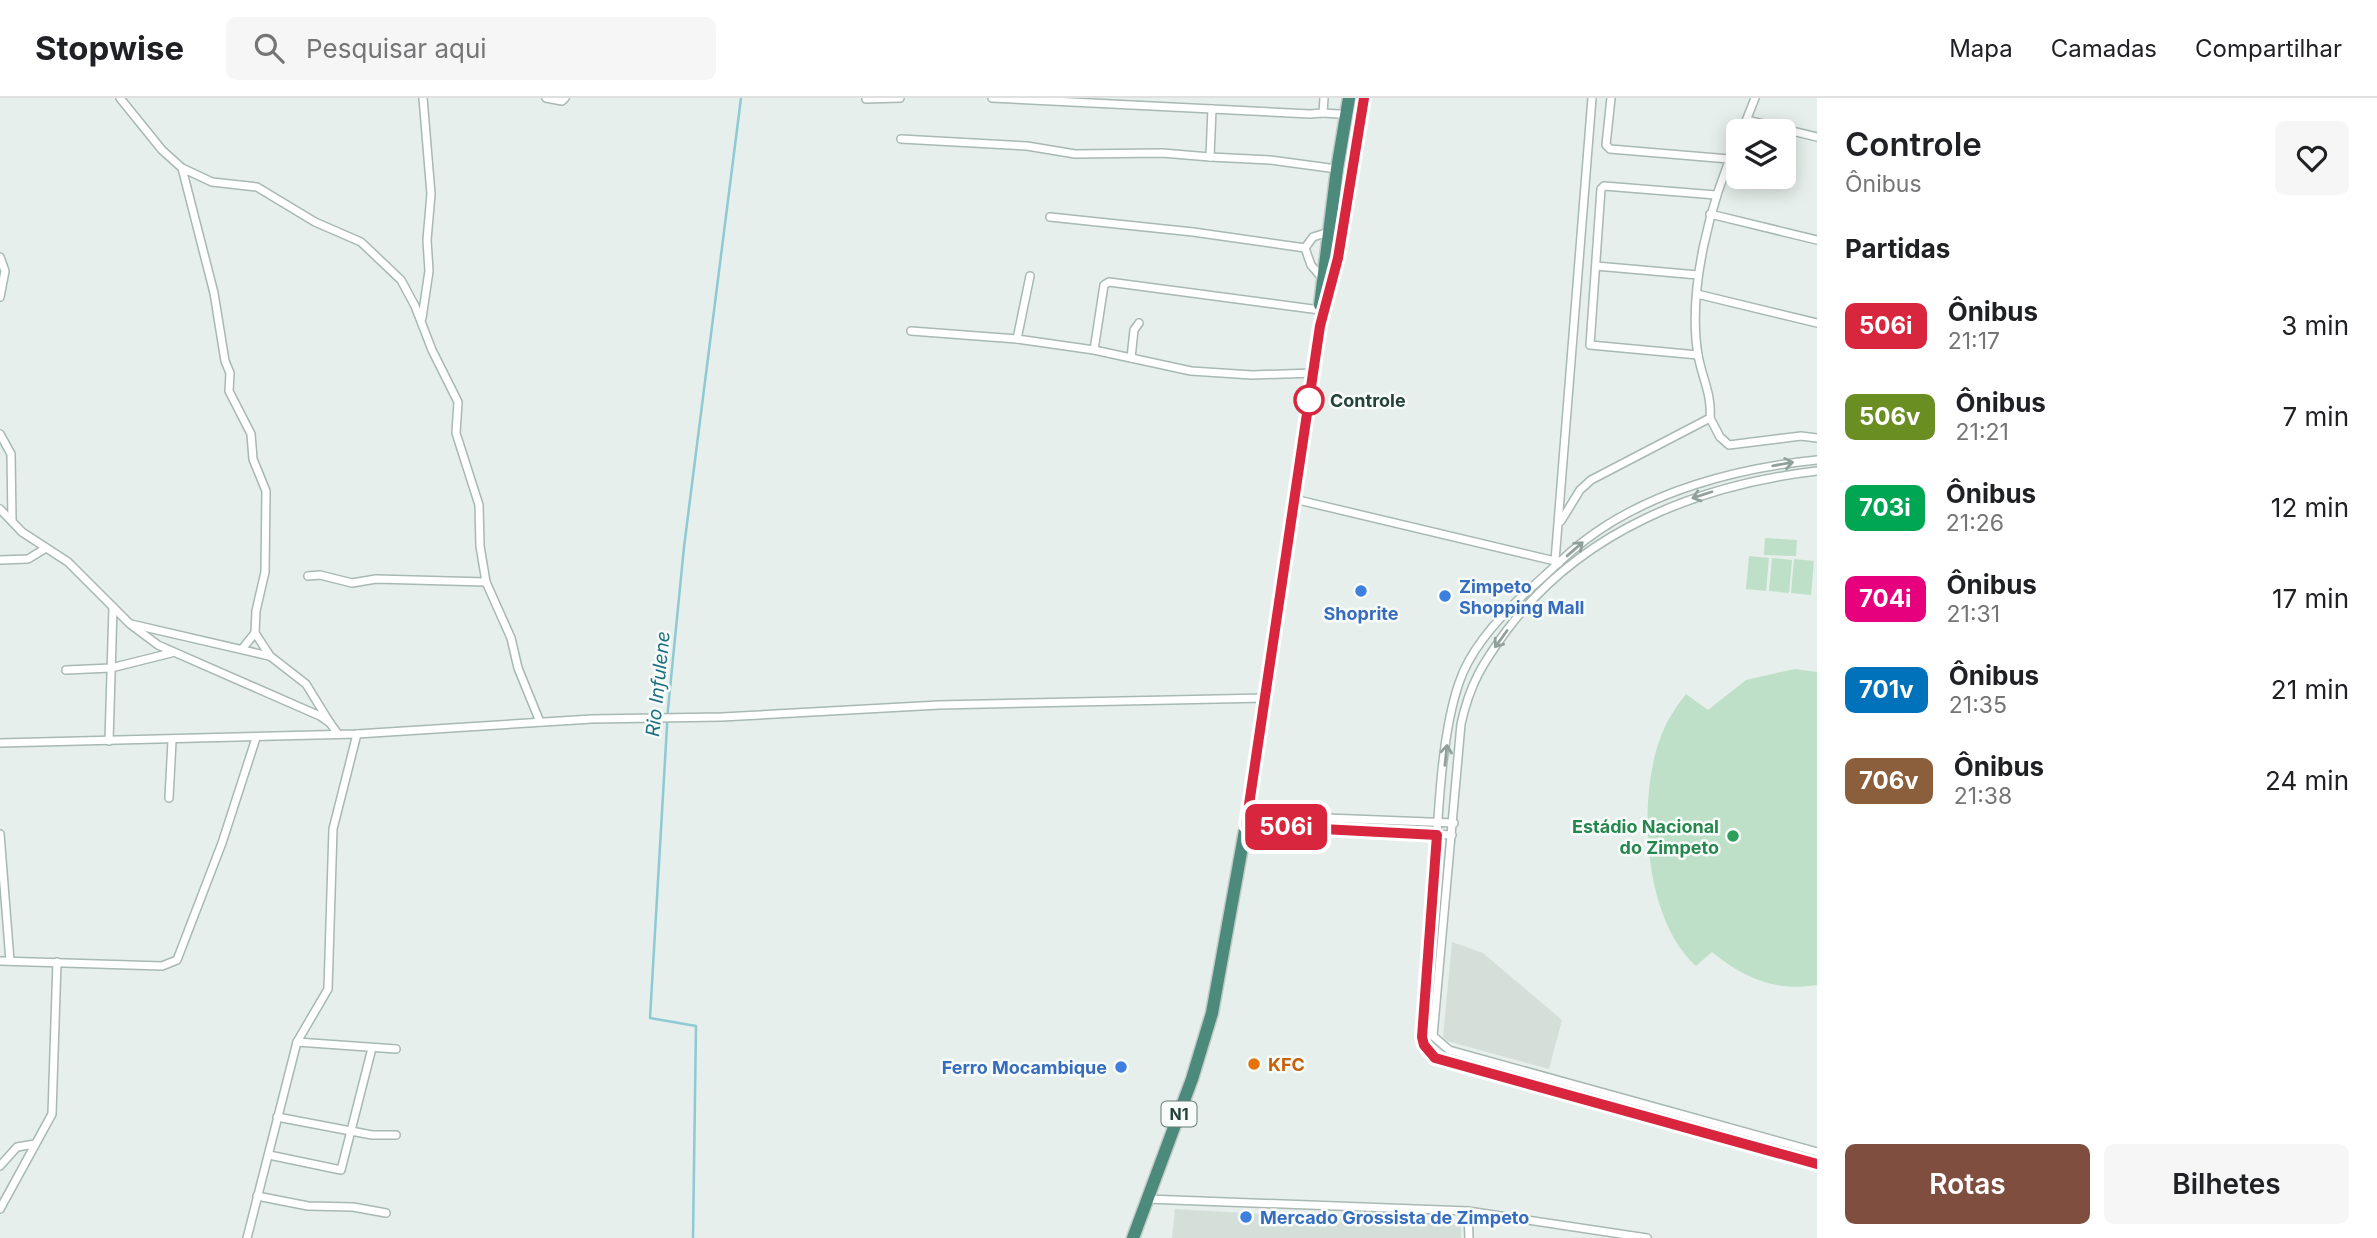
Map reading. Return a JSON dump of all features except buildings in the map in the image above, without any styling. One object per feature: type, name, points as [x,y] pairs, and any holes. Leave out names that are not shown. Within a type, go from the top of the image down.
[{"type":"highway","points":[[1337,167],[1335,145],[1340,98]]},
{"type":"highway","name":"N1","points":[[1320,326],[1322,279],[1349,98]]},
{"type":"highway","name":"N1","points":[[1133,1238],[1192,1079],[1212,1013],[1247,820],[1320,326],[1338,258],[1364,98]]},
{"type":"street","points":[[120,98],[162,150],[182,167],[212,182],[257,187],[315,222],[361,242],[401,280],[458,402],[456,433],[479,505],[480,547],[486,582],[507,628],[518,668],[540,722]]},
{"type":"street","points":[[421,319],[429,271],[426,240],[431,194],[424,98]]},
{"type":"street","points":[[546,98],[562,101],[565,98]]},
{"type":"street","points":[[866,99],[900,98]]},
{"type":"street","points":[[992,98],[1339,114]]},
{"type":"street","points":[[1323,113],[1324,98]]},
{"type":"street","points":[[1557,562],[1592,98]]},
{"type":"street","points":[[1611,98],[1606,145],[1609,149],[1726,159]]},
{"type":"street","points":[[1747,119],[1755,98]]},
{"type":"street","points":[[1210,157],[1212,109]]},
{"type":"street","points":[[1796,132],[1817,137]]},
{"type":"street","points":[[901,139],[1027,146],[1075,154],[1162,153],[1337,167]]},
{"type":"street","points":[[182,167],[214,293],[225,361],[230,373],[229,391],[251,434],[253,459],[266,491],[265,572],[256,611],[255,633],[270,656],[306,684],[338,734]]},
{"type":"street","points":[[1726,168],[1710,214],[1698,275],[1698,355],[1712,402],[1710,418],[1720,438],[1730,445],[1801,436],[1817,438]]},
{"type":"street","points":[[1698,355],[1590,345],[1602,187],[1717,195]]},
{"type":"street","points":[[1710,214],[1817,240]]},
{"type":"street","points":[[1050,217],[1193,232],[1305,248]]},
{"type":"street","points":[[1305,248],[1313,237],[1329,232]]},
{"type":"street","points":[[1305,248],[1311,265],[1322,279]]},
{"type":"street","points":[[0,257],[5,271],[4,291],[0,297]]},
{"type":"street","points":[[1596,266],[1698,275]]},
{"type":"street","points":[[1017,339],[1030,276]]},
{"type":"street","points":[[1094,350],[1104,285],[1109,282],[1320,310]]},
{"type":"street","points":[[1698,294],[1817,323]]},
{"type":"street","points":[[1131,358],[1134,330],[1139,323]]},
{"type":"street","points":[[911,331],[1017,339],[1094,350],[1191,371],[1252,375],[1313,373]]},
{"type":"street","points":[[1560,521],[1580,490],[1591,480],[1710,418]]},
{"type":"street","points":[[0,434],[11,454],[12,520]]},
{"type":"street","points":[[1817,460],[1743,472],[1665,495],[1623,516],[1557,562],[1514,603],[1474,654],[1459,680],[1448,733],[1438,822],[1422,1037],[1429,1053],[1444,1061],[1817,1164]]},
{"type":"street","points":[[1817,471],[1731,487],[1669,506],[1600,543],[1527,605],[1481,666],[1468,692],[1459,743],[1454,823],[1433,1028],[1435,1041],[1449,1050],[1817,1152]]},
{"type":"street","points":[[1294,499],[1557,562]]},
{"type":"street","points":[[0,511],[22,531],[68,562],[130,624],[172,653],[330,723]]},
{"type":"street","points":[[0,560],[28,559],[46,548]]},
{"type":"street","points":[[309,576],[320,575],[352,583],[376,579],[486,582]]},
{"type":"street","points":[[109,741],[113,607]]},
{"type":"street","points":[[130,624],[270,656]]},
{"type":"street","points":[[242,649],[255,633]]},
{"type":"street","points":[[66,670],[111,668],[172,653]]},
{"type":"street","points":[[0,743],[172,741],[357,734],[540,722],[939,705],[1266,698]]},
{"type":"street","points":[[247,1238],[298,1042],[328,989],[333,829],[357,734]]},
{"type":"street","points":[[0,961],[162,965],[177,960],[222,843],[256,738]]},
{"type":"street","points":[[169,797],[172,741]]},
{"type":"street","points":[[1247,820],[1454,823]]},
{"type":"street","points":[[1247,820],[1452,835]]},
{"type":"street","points":[[0,834],[10,961]]},
{"type":"street","points":[[0,1209],[53,1108],[57,962]]},
{"type":"street","points":[[298,1042],[396,1049]]},
{"type":"street","points":[[268,1155],[338,1171],[344,1164],[372,1048]]},
{"type":"street","points":[[277,1117],[350,1131],[396,1135]]},
{"type":"street","points":[[0,1166],[17,1147],[35,1144]]},
{"type":"street","points":[[257,1196],[308,1206],[352,1207],[386,1213]]},
{"type":"street","points":[[1146,1199],[1468,1211],[1647,1238]]},
{"type":"street","points":[[1468,1211],[1469,1238]]},
{"type":"shaded area","points":[[1452,942],[1483,953],[1562,1020],[1549,1069],[1447,1041],[1443,1037]]},
{"type":"shaded area","name":"Mercado Grossista de Zimpeto","points":[[1175,1209],[1461,1225],[1461,1238],[1172,1238]]},
{"type":"green space","points":[[1765,538],[1797,540],[1796,556],[1764,555]]},
{"type":"green space","points":[[1749,556],[1769,558],[1766,591],[1746,589]]},
{"type":"green space","points":[[1772,558],[1792,560],[1789,593],[1769,591]]},
{"type":"green space","points":[[1794,559],[1814,561],[1811,595],[1791,593]]},
{"type":"green space","name":"Estádio Nacional do Zimpeto","points":[[1795,669],[1817,672],[1817,985],[1802,987],[1774,984],[1748,976],[1712,952],[1696,966],[1678,945],[1665,919],[1655,889],[1648,824],[1653,762],[1666,725],[1686,694],[1708,710],[1746,680]]},
{"type":"waterway","name":"Rio Infulene","points":[[693,1238],[696,1026],[650,1018],[668,709],[684,547],[741,98]]},
{"type":"bus line","name":"506i","points":[[1364,98],[1338,258],[1320,326],[1288,527],[1246,825],[1437,835],[1422,1037],[1424,1045],[1435,1058],[1817,1164]]},
{"type":"place","name":"Controle","points":[[1309,400]]},
{"type":"place","name":"Shoprite","points":[[1361,591]]},
{"type":"place","name":"Zimpeto Shopping Mall","points":[[1445,596]]},
{"type":"place","name":"Estádio Nacional do Zimpeto","points":[[1733,836]]},
{"type":"place","name":"KFC","points":[[1254,1064]]},
{"type":"place","name":"Ferro Mocambique","points":[[1121,1067]]},
{"type":"place","name":"Mercado Grossista de Zimpeto","points":[[1246,1217]]}]
